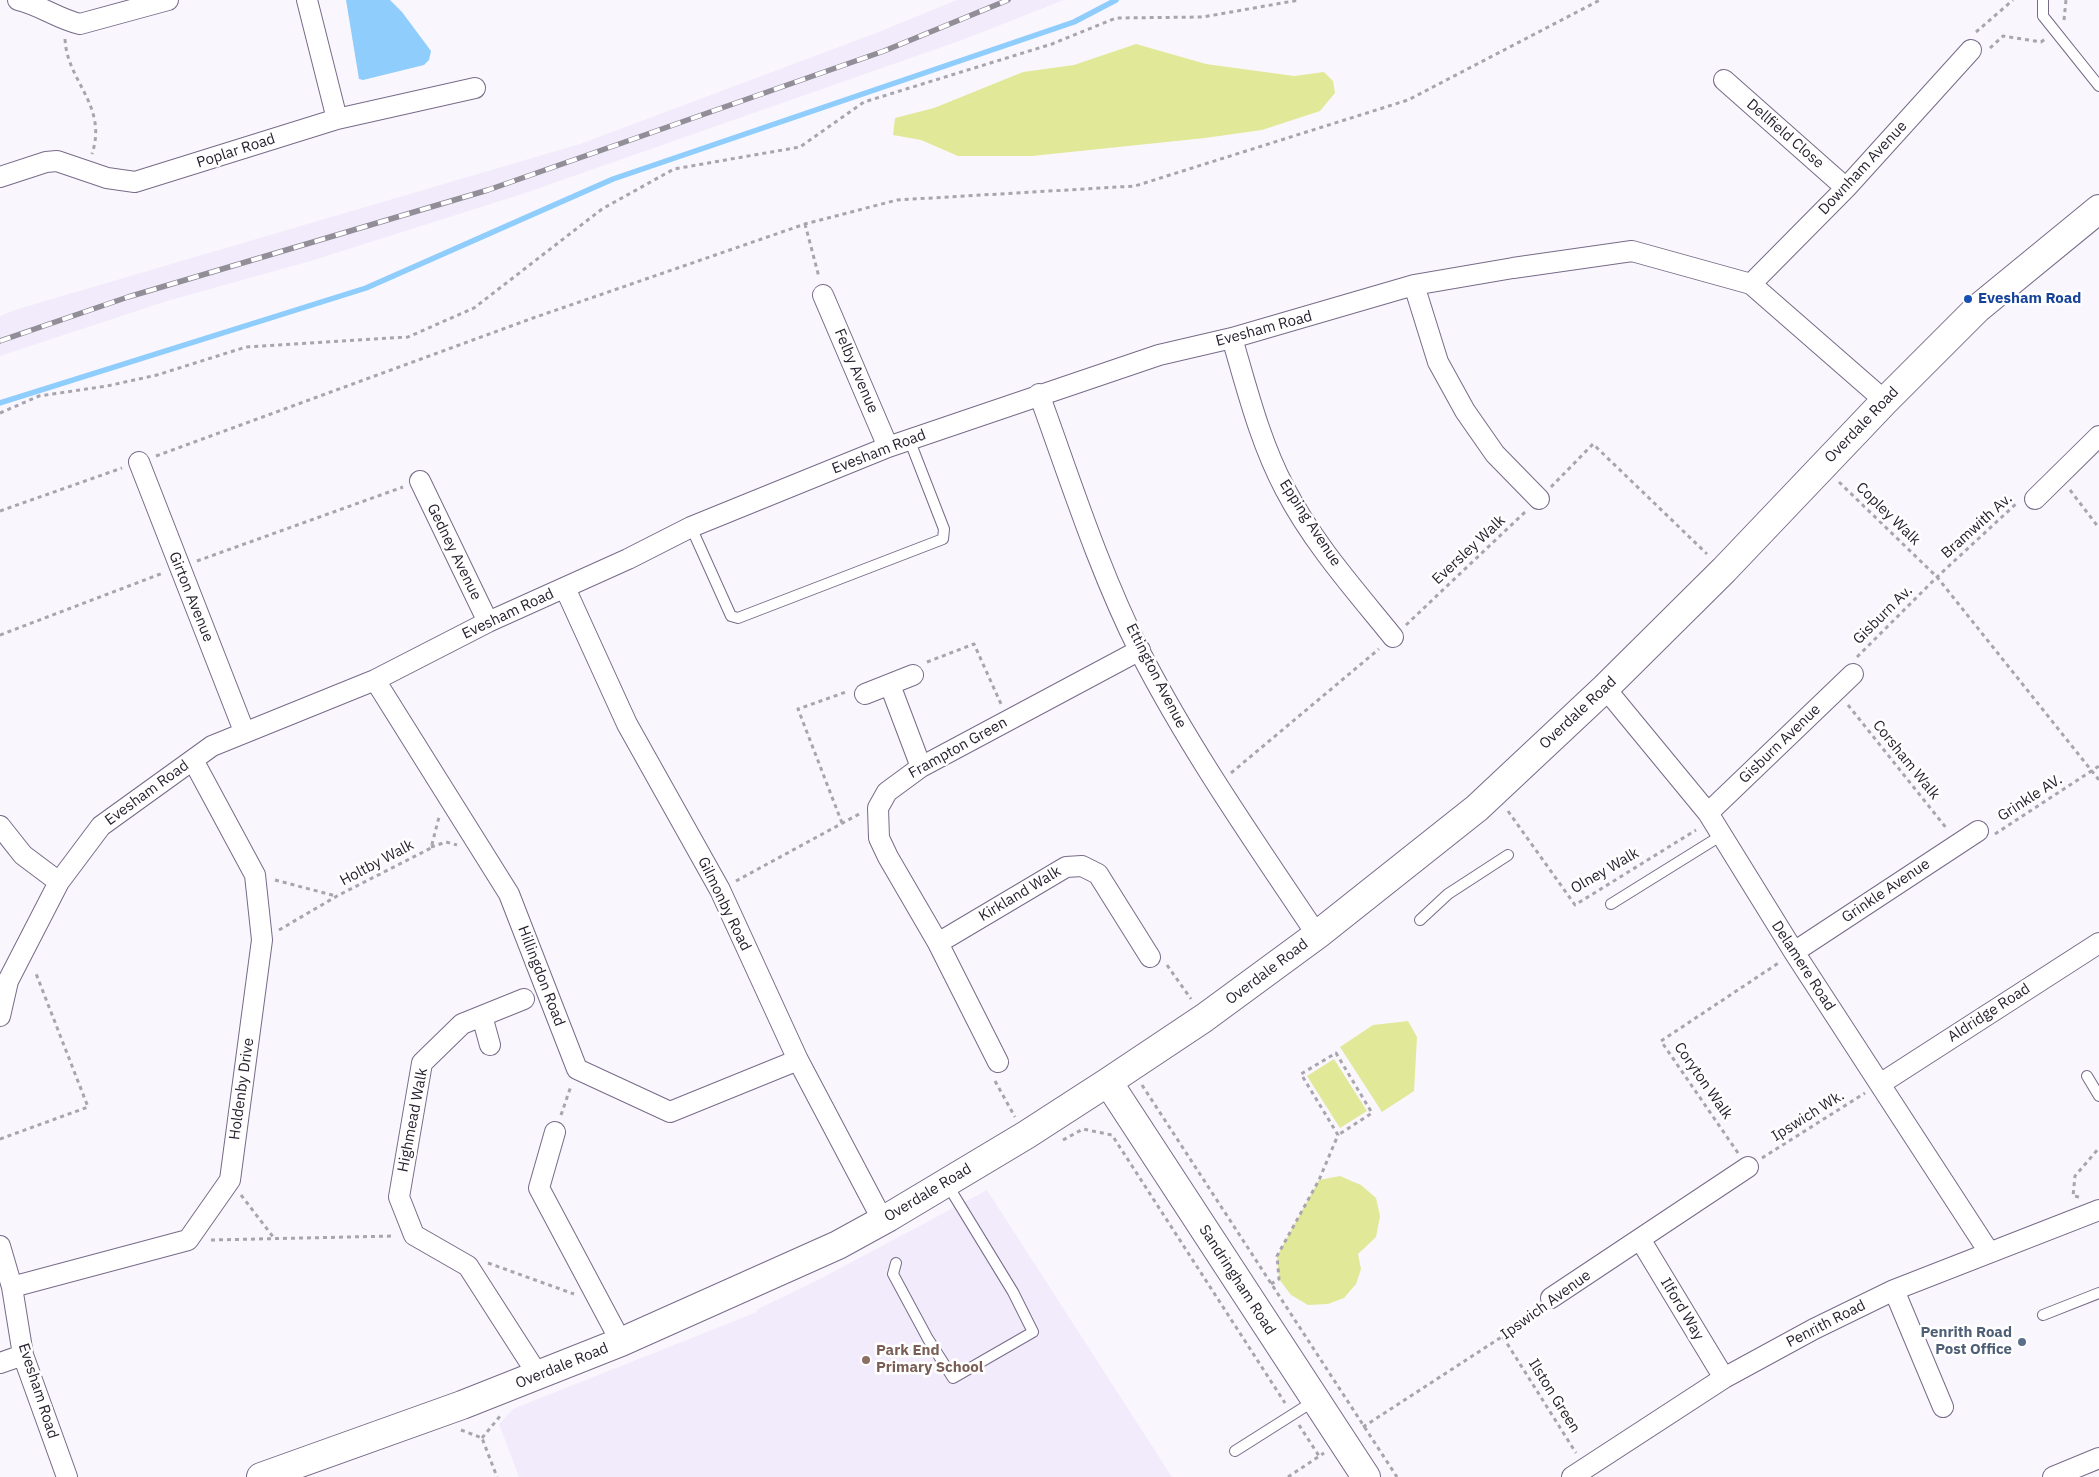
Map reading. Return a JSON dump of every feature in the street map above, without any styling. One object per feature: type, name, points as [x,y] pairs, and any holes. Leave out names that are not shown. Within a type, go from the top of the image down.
[{"type":"street","points":[[32,2],[68,21],[80,24],[168,0]]},
{"type":"street","points":[[307,0],[336,119]]},
{"type":"street","name":"Downham Avenue","points":[[1751,284],[1846,188],[1971,50]]},
{"type":"street","name":"Dellfield Close","points":[[1724,80],[1846,188]]},
{"type":"street","name":"Poplar Road","points":[[0,177],[46,162],[58,161],[120,182],[142,181],[336,119],[475,88]]},
{"type":"street","name":"Overdale Road","points":[[261,1477],[462,1405],[621,1342],[838,1245],[883,1221],[1026,1135],[1204,1018],[1317,935],[1455,825],[1494,791],[1605,688],[1724,570],[1885,401],[1977,309],[2099,209]]},
{"type":"street","name":"Evesham Road","points":[[0,1016],[8,981],[59,882],[101,826],[212,746],[244,731],[375,680],[488,622],[628,559],[691,527],[909,439],[1159,355],[1232,338],[1414,285],[1513,268],[1632,251],[1751,284],[1885,401]]},
{"type":"street","points":[[1414,285],[1438,362],[1464,411],[1495,454],[1539,499]]},
{"type":"street","name":"Felby Avenue","points":[[823,295],[888,447]]},
{"type":"street","name":"Epping Avenue","points":[[1232,338],[1257,424],[1285,489],[1323,549],[1393,638]]},
{"type":"street","name":"Ettington Avenue","points":[[1040,394],[1095,547],[1140,650],[1179,722],[1217,785],[1317,935]]},
{"type":"street","points":[[2035,499],[2099,436]]},
{"type":"street","name":"Girton Avenue","points":[[139,462],[244,731]]},
{"type":"street","name":"Gedney Avenue","points":[[420,481],[488,622]]},
{"type":"street","name":"Gilmonby Road","points":[[565,588],[627,724],[720,890],[798,1060],[883,1221]]},
{"type":"street","name":"Frampton Green","points":[[998,1062],[938,943],[879,838],[878,808],[887,792],[920,767],[1140,650]]},
{"type":"street","name":"Gisburn Avenue","points":[[1708,813],[1853,674]]},
{"type":"street","points":[[865,694],[913,675]]},
{"type":"street","name":"Hillingdon Road","points":[[375,680],[509,894],[577,1069]]},
{"type":"street","points":[[890,685],[920,767]]},
{"type":"street","name":"Delamere Road","points":[[1605,688],[1708,813],[1794,952],[1989,1252]]},
{"type":"street","name":"Holdenby Drive","points":[[188,1240],[230,1180],[262,940],[256,875],[193,760]]},
{"type":"street","points":[[0,826],[23,855],[59,882]]},
{"type":"street","name":"Grinkle Avenue","points":[[1794,952],[1978,831]]},
{"type":"street","name":"Kirkland Walk","points":[[938,943],[1066,867],[1082,866],[1098,874],[1150,957]]},
{"type":"street","name":"Aldridge Road","points":[[1880,1084],[2099,943]]},
{"type":"street","name":"Highmead Walk","points":[[414,1235],[399,1197],[422,1063],[462,1024],[524,999]]},
{"type":"street","points":[[482,1016],[490,1045]]},
{"type":"street","points":[[577,1069],[670,1112],[798,1060]]},
{"type":"street","name":"Sandringham Road","points":[[1119,1075],[1316,1400],[1353,1433],[1366,1477]]},
{"type":"street","points":[[555,1132],[539,1188],[621,1342]]},
{"type":"street","name":"Ipswich Avenue","points":[[1551,1298],[1748,1167]]},
{"type":"street","name":"Penrith Road","points":[[1583,1474],[1724,1378],[1814,1329],[1894,1290],[2099,1210]]},
{"type":"street","points":[[414,1235],[468,1266],[538,1375]]},
{"type":"street","name":"Ilford Way","points":[[1640,1239],[1724,1378]]},
{"type":"street","points":[[12,1287],[188,1240]]},
{"type":"street","name":"Evesham Road","points":[[0,1246],[12,1287],[23,1355],[67,1477]]},
{"type":"street","points":[[1894,1290],[1943,1407]]},
{"type":"street","points":[[0,1363],[23,1355]]},
{"type":"street","points":[[2053,1477],[2099,1458]]},
{"type":"lane","points":[[2043,0],[2043,16],[2099,86]]},
{"type":"lane","points":[[691,527],[731,616],[738,618],[943,539],[944,529],[909,439]]},
{"type":"lane","points":[[1612,904],[1722,835]]},
{"type":"lane","points":[[1420,920],[1448,894],[1508,854]]},
{"type":"lane","points":[[2087,1076],[2099,1096]]},
{"type":"lane","points":[[896,1263],[893,1274],[928,1339],[953,1378],[1034,1332],[1013,1292],[946,1183]]},
{"type":"lane","points":[[2044,1315],[2099,1293]]},
{"type":"lane","points":[[1235,1451],[1316,1400]]},
{"type":"path","points":[[0,413],[39,396],[108,386],[157,375],[246,348],[408,337],[474,308],[602,209],[674,169],[800,147],[864,102],[1052,44],[1116,18],[1203,17],[1299,0]]},
{"type":"path","points":[[0,511],[533,318],[804,224],[897,200],[1135,186],[1408,100],[1600,0]]},
{"type":"path","points":[[2013,0],[1966,40],[1971,50],[1984,53],[2003,36],[2041,42],[2047,37]]},
{"type":"path","points":[[68,21],[65,31],[67,52],[93,110],[96,128],[95,145],[86,171]]},
{"type":"path","points":[[804,224],[823,295]]},
{"type":"path","name":"Eversley Walk","points":[[1217,785],[1393,638],[1539,499],[1593,444],[1724,570]]},
{"type":"path","name":"Copley Walk","points":[[1823,466],[1937,577],[2093,770],[2099,780]]},
{"type":"path","points":[[2059,476],[2099,528]]},
{"type":"path","points":[[0,635],[179,567],[420,481]]},
{"type":"path","name":"Bramwith Av.","points":[[1937,577],[2020,500],[2035,499]]},
{"type":"path","name":"Gisburn Av.","points":[[1853,674],[1856,657],[1937,577]]},
{"type":"path","name":"Corsham Walk","points":[[1836,690],[1958,843]]},
{"type":"path","name":"Grinkle AV.","points":[[1978,831],[1994,835],[2099,766]]},
{"type":"path","name":"Olney Walk","points":[[1494,791],[1575,906],[1698,829],[1708,813]]},
{"type":"path","name":"Holtby Walk","points":[[262,940],[337,896],[431,848],[445,792]]},
{"type":"path","points":[[720,890],[863,812]]},
{"type":"path","name":"Holtby Walk","points":[[256,875],[337,896]]},
{"type":"path","points":[[0,1139],[88,1108],[26,947]]},
{"type":"path","name":"Coryton Walk","points":[[1748,1167],[1661,1041],[1794,952]]},
{"type":"path","points":[[1150,957],[1163,960],[1204,1018]]},
{"type":"path","points":[[1272,1284],[1279,1280],[1277,1256],[1319,1180],[1338,1135],[1372,1112],[1336,1053],[1301,1074],[1338,1135]]},
{"type":"path","points":[[998,1062],[994,1079],[1026,1135]]},
{"type":"path","points":[[555,1132],[577,1069]]},
{"type":"path","points":[[1119,1075],[1272,1284],[1353,1433],[1397,1477]]},
{"type":"path","name":"Ipswich Wk.","points":[[1748,1167],[1880,1084]]},
{"type":"path","points":[[1058,1144],[1083,1129],[1112,1135],[1319,1456]]},
{"type":"path","points":[[2082,1198],[2073,1196],[2075,1176],[2099,1148]]},
{"type":"path","points":[[230,1180],[274,1238]]},
{"type":"path","points":[[188,1240],[414,1235]]},
{"type":"path","points":[[479,1259],[600,1304]]},
{"type":"path","name":"Ipswich Avenue","points":[[1288,1477],[1353,1433],[1539,1314],[1551,1298]]},
{"type":"path","name":"Ilston Green","points":[[1503,1336],[1583,1474]]},
{"type":"path","points":[[482,1438],[507,1408],[498,1412]]},
{"type":"path","points":[[453,1427],[482,1438],[497,1477]]},
{"type":"shaded area","points":[[957,0],[1064,0],[962,40],[525,193],[314,260],[167,301],[0,356],[0,316],[18,309],[580,144],[876,33]]},
{"type":"shaded area","name":"Park End Primary School","points":[[987,1190],[1172,1477],[519,1477],[499,1424],[513,1409],[757,1312],[756,1310],[820,1279]]},
{"type":"green space","points":[[1136,44],[1206,64],[1294,76],[1324,72],[1333,81],[1335,93],[1320,111],[1262,130],[1205,138],[1032,156],[958,156],[921,140],[893,135],[895,118],[934,108],[1023,72],[1074,65]]},
{"type":"green space","points":[[1408,1021],[1417,1037],[1414,1091],[1382,1112],[1340,1047],[1373,1025]]},
{"type":"green space","points":[[1334,1059],[1367,1111],[1340,1128],[1307,1076]]},
{"type":"green space","points":[[1340,1176],[1361,1185],[1376,1198],[1380,1216],[1376,1237],[1358,1254],[1361,1269],[1356,1284],[1344,1298],[1328,1304],[1308,1305],[1291,1295],[1279,1279],[1277,1256],[1319,1180]]},
{"type":"water","points":[[346,0],[390,0],[402,12],[431,51],[429,60],[424,65],[363,80],[359,79]]},
{"type":"waterway","points":[[0,403],[366,288],[613,179],[1074,22],[1116,0]]},
{"type":"railway","points":[[0,341],[128,297],[488,190],[884,51],[1008,0]]},
{"type":"place","name":"Evesham Road","points":[[1968,299]]},
{"type":"place","name":"Penrith Road Post Office","points":[[2022,1342]]},
{"type":"place","name":"Park End Primary School","points":[[866,1360]]}]
